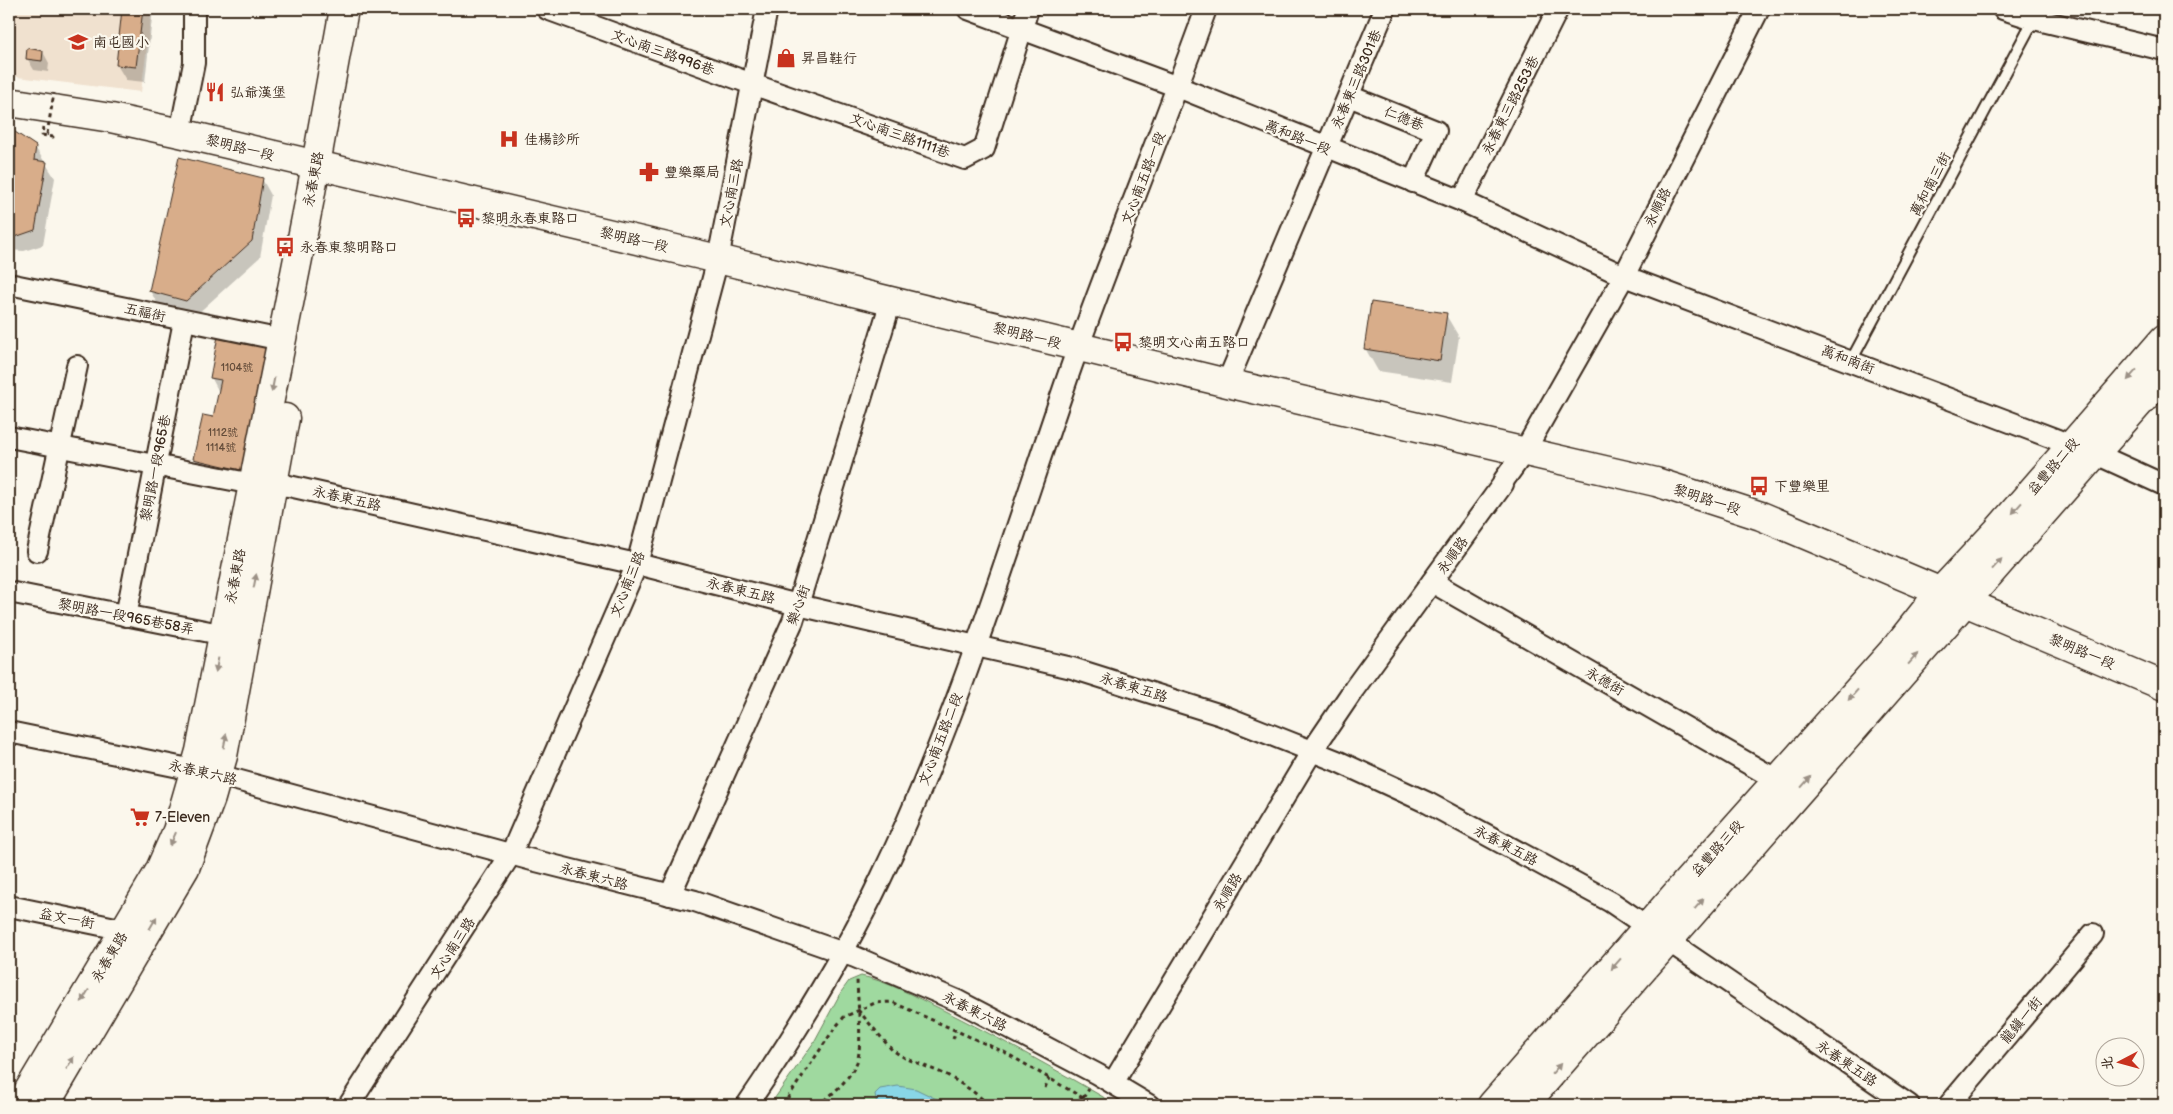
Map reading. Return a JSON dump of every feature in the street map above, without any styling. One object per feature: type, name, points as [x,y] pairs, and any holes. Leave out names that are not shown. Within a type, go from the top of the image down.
[{"type":"street","points":[[180,133],[194,63],[194,9]]},
{"type":"street","name":"永春東路","points":[[20,1105],[159,872],[206,772],[234,637],[323,167],[344,9]]},
{"type":"street","name":"永春東路","points":[[263,485],[282,340],[363,9]]},
{"type":"street","name":"文心南三路996巷","points":[[547,9],[752,84]]},
{"type":"street","name":"文心南三路","points":[[349,1105],[511,854],[637,564],[718,259],[766,9]]},
{"type":"street","name":"萬和路一段","points":[[968,9],[1178,87],[1326,149],[1462,201],[1624,276]]},
{"type":"street","name":"文心南三路1111巷","points":[[752,84],[965,158],[984,149],[1028,9]]},
{"type":"street","name":"文心南五路一段","points":[[1078,347],[1206,9]]},
{"type":"street","name":"永春東三路301巷","points":[[1326,149],[1385,9]]},
{"type":"street","name":"永春東三路253巷","points":[[1462,201],[1558,9]]},
{"type":"street","name":"永順路","points":[[1113,1083],[1312,751],[1354,689],[1524,452],[1624,276],[1759,9]]},
{"type":"street","points":[[2004,9],[2034,19],[2164,50]]},
{"type":"street","name":"仁德巷","points":[[1349,96],[1436,131],[1413,182]]},
{"type":"street","name":"黎明路一段","points":[[9,102],[111,118],[180,133],[718,259],[1227,383],[1656,482],[1761,516],[2164,686]]},
{"type":"street","points":[[1227,383],[1326,149]]},
{"type":"street","name":"萬和南街","points":[[1624,276],[2083,449],[2164,485]]},
{"type":"street","name":"五福街","points":[[9,284],[282,340]]},
{"type":"street","name":"樂心街","points":[[670,895],[793,620],[891,301]]},
{"type":"street","name":"黎明路一段965巷","points":[[126,616],[184,321]]},
{"type":"street","name":"益豐路二段","points":[[1953,596],[2083,449],[2164,339]]},
{"type":"street","name":"文心南五路二段","points":[[747,1105],[791,1041],[842,953],[880,880],[907,821],[975,646],[1078,347]]},
{"type":"street","points":[[37,551],[77,366]]},
{"type":"street","name":"益豐路二段","points":[[2083,449],[2164,375]]},
{"type":"street","name":"永春東五路","points":[[9,437],[263,485],[289,486],[637,564],[798,605],[1072,668],[1221,715],[1312,751],[1428,803],[1611,902],[1909,1105]]},
{"type":"street","name":"永德街","points":[[1432,582],[1777,780]]},
{"type":"street","name":"黎明路一段965巷58弄","points":[[9,592],[234,637]]},
{"type":"street","name":"益豐路三段","points":[[1524,1105],[1777,780],[1898,646],[1953,596]]},
{"type":"street","name":"益豐路三段","points":[[1492,1105],[1658,934],[1953,596]]},
{"type":"street","name":"永春東六路","points":[[9,732],[206,772],[704,904],[842,953],[958,1001],[1113,1083],[1149,1105]]},
{"type":"street","name":"永春東路","points":[[45,1105],[184,868],[212,798],[206,772]]},
{"type":"street","name":"益文一街","points":[[9,906],[125,930]]},
{"type":"street","name":"龍鎮一街","points":[[1949,1105],[2093,934]]},
{"type":"lane","name":"萬和南三街","points":[[1851,361],[2034,19]]},
{"type":"path","points":[[42,135],[53,137],[47,134],[54,93]]},
{"type":"path","points":[[818,1105],[831,1096],[857,1062],[859,1043],[857,977]]},
{"type":"path","points":[[783,1105],[844,1017],[875,1003],[892,1002],[1006,1052],[1096,1105]]},
{"type":"path","points":[[858,1010],[892,1050],[905,1058],[947,1075],[990,1105]]},
{"type":"path","points":[[953,1039],[956,1031]]},
{"type":"path","points":[[1044,1088],[1049,1078]]},
{"type":"path","points":[[1083,1098],[1089,1089]]},
{"type":"shaded area","name":"南屯國小","points":[[9,9],[152,9],[141,92],[9,76]]},
{"type":"green space","points":[[861,976],[891,985],[962,1019],[1117,1105],[770,1105],[814,1042],[841,992],[849,981]]},
{"type":"water","points":[[898,1086],[916,1089],[949,1105],[875,1105],[877,1104],[875,1094],[880,1089]]},
{"type":"building","points":[[122,9],[143,9],[136,67],[116,65]]},
{"type":"building","points":[[27,48],[43,51],[42,61],[26,59]]},
{"type":"building","points":[[9,128],[36,146],[34,160],[47,162],[35,230],[15,237],[9,236]]},
{"type":"building","points":[[179,157],[263,178],[252,241],[186,301],[149,291]]},
{"type":"building","points":[[1371,302],[1447,313],[1440,361],[1364,349]]},
{"type":"building","points":[[218,336],[267,346],[241,470],[193,459],[203,415],[213,417],[221,380],[210,378]]},
{"type":"place","name":"南屯國小","points":[[78,42]]},
{"type":"place","name":"昇昌鞋行","points":[[786,58]]},
{"type":"place","name":"弘爺漢堡","points":[[215,92]]},
{"type":"place","name":"佳楊診所","points":[[509,139]]},
{"type":"place","name":"豐樂藥局","points":[[649,172]]},
{"type":"place","name":"黎明永春東路口","points":[[466,218]]},
{"type":"place","name":"永春東黎明路口","points":[[285,247]]},
{"type":"place","name":"黎明文心南五路口","points":[[1123,342]]},
{"type":"place","name":"下豐樂里","points":[[1759,486]]},
{"type":"place","name":"7-Eleven","points":[[140,817]]}]
